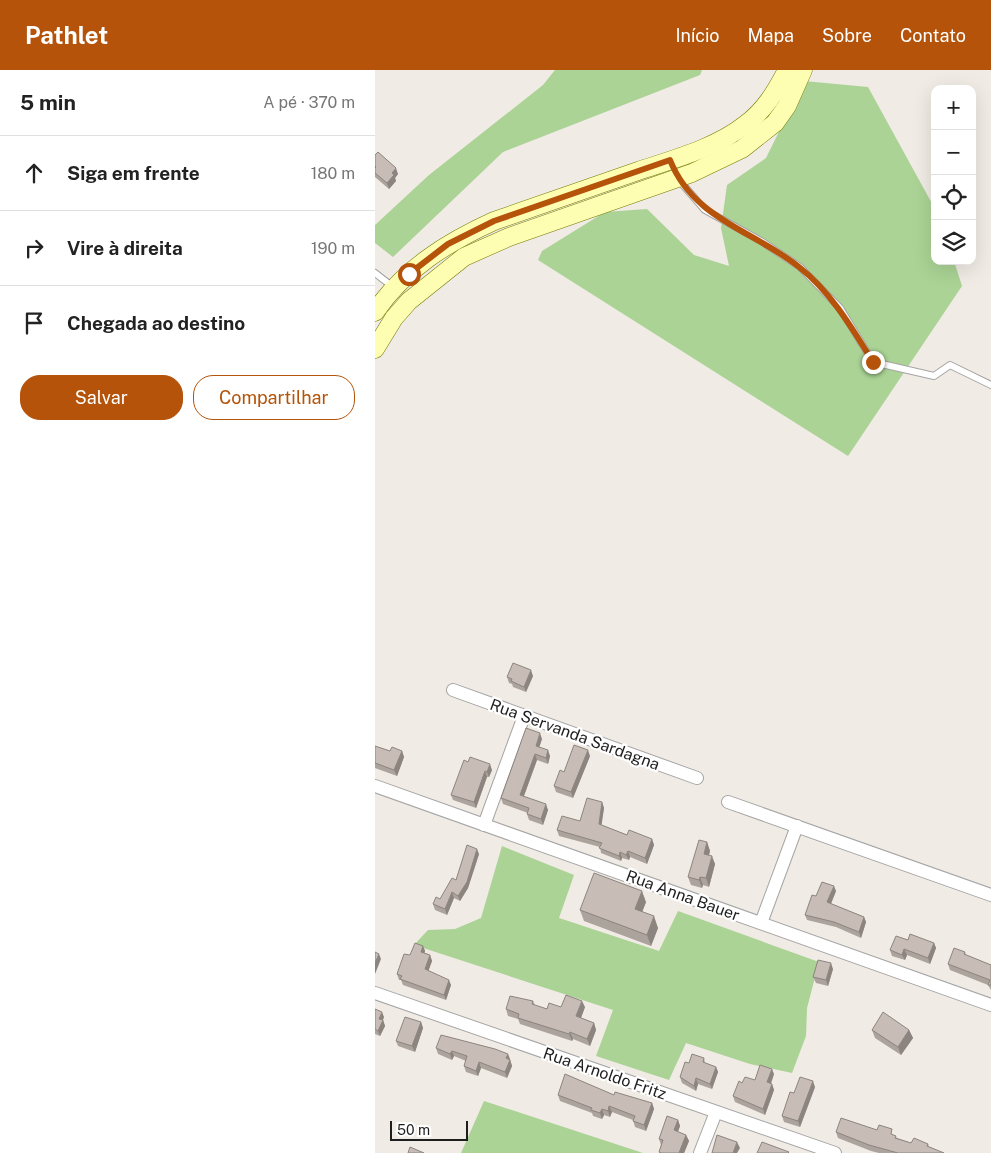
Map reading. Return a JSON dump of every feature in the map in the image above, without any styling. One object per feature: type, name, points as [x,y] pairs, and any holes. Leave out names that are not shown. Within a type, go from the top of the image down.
[{"type":"main road","points":[[375,312],[394,288],[426,259],[448,244],[480,227],[723,140],[745,125],[773,96],[787,70]]},
{"type":"main road","points":[[375,349],[394,318],[409,301],[464,257],[721,161],[742,149],[763,134],[787,106],[803,70]]},
{"type":"main road","points":[[670,160],[677,178]]},
{"type":"main road","points":[[394,288],[409,301]]},
{"type":"street","name":"Rua Servanda Sardagna","points":[[453,690],[697,778]]},
{"type":"street","points":[[484,824],[525,716]]},
{"type":"street","name":"Rua Anna Bauer","points":[[375,786],[991,1005]]},
{"type":"street","points":[[728,802],[991,895]]},
{"type":"street","points":[[761,923],[797,826]]},
{"type":"street","name":"Rua Arnoldo Fritz","points":[[375,993],[835,1153]]},
{"type":"street","points":[[701,1153],[715,1112]]},
{"type":"lane","points":[[677,178],[705,210],[761,241],[800,267],[840,308],[873,362],[934,376],[950,365],[991,384]]},
{"type":"lane","points":[[375,273],[394,288]]},
{"type":"green space","points":[[555,70],[702,70],[700,75],[503,152],[393,257],[375,243],[375,225],[429,175],[543,85]]},
{"type":"green space","points":[[804,81],[868,87],[931,202],[931,265],[955,265],[962,286],[848,456],[538,260],[542,251],[605,212],[647,209],[694,255],[729,266],[721,228],[727,185],[766,158]]},
{"type":"green space","points":[[502,846],[574,875],[559,918],[659,951],[678,911],[819,962],[807,1008],[806,1036],[792,1073],[750,1064],[686,1043],[669,1080],[596,1056],[613,1010],[414,945],[428,930],[455,929],[481,918]]},
{"type":"green space","points":[[484,1101],[643,1153],[461,1153]]},
{"type":"building","points":[[378,152],[396,168],[392,173],[394,175],[387,183],[375,173],[375,155]]},
{"type":"building","points":[[513,663],[531,670],[524,687],[507,677]]},
{"type":"building","points":[[526,728],[540,733],[536,746],[548,750],[546,758],[535,754],[520,795],[546,804],[541,819],[527,814],[529,808],[501,798]]},
{"type":"building","points":[[574,745],[588,750],[571,792],[554,786],[560,770],[564,772]]},
{"type":"building","points":[[375,746],[390,751],[392,747],[402,751],[394,770],[375,763]]},
{"type":"building","points":[[470,757],[490,764],[487,772],[485,771],[474,802],[451,795],[464,760],[468,762]]},
{"type":"building","points":[[587,798],[602,802],[599,824],[627,835],[629,830],[652,839],[645,858],[628,851],[626,855],[620,852],[619,856],[599,848],[602,843],[557,830],[562,816],[580,821]]},
{"type":"building","points":[[699,840],[707,842],[704,854],[712,856],[706,878],[700,877],[699,880],[688,877]]},
{"type":"building","points":[[467,845],[477,849],[467,882],[458,896],[452,892],[445,909],[433,904],[436,897],[440,899],[452,878],[456,880]]},
{"type":"building","points":[[594,873],[642,891],[635,909],[654,916],[647,935],[580,910]]},
{"type":"building","points":[[822,882],[834,886],[827,902],[864,917],[859,932],[834,922],[805,915],[812,895],[816,896]]},
{"type":"building","points":[[910,934],[934,943],[928,958],[904,949],[902,955],[890,950],[896,936],[908,940]]},
{"type":"building","points":[[415,943],[423,946],[421,952],[430,955],[425,969],[449,980],[444,995],[400,979],[402,976],[397,974],[404,954],[410,955]]},
{"type":"building","points":[[954,948],[991,965],[991,985],[988,985],[990,980],[948,964]]},
{"type":"building","points":[[375,952],[379,954],[375,963]]},
{"type":"building","points":[[818,960],[831,963],[826,980],[813,977]]},
{"type":"building","points":[[566,995],[582,1001],[576,1016],[594,1023],[587,1039],[570,1032],[569,1034],[518,1018],[519,1014],[506,1009],[510,996],[533,1001],[532,1004],[547,1009],[549,1003],[561,1007]]},
{"type":"building","points":[[375,1009],[382,1012],[379,1019],[383,1020],[378,1031],[375,1029]]},
{"type":"building","points":[[883,1012],[909,1030],[898,1047],[872,1030]]},
{"type":"building","points":[[405,1017],[421,1022],[412,1046],[396,1041]]},
{"type":"building","points":[[441,1035],[508,1054],[506,1058],[510,1060],[505,1072],[479,1062],[476,1071],[464,1066],[467,1056],[452,1051],[450,1054],[436,1048]]},
{"type":"building","points":[[692,1054],[704,1058],[703,1062],[716,1067],[710,1084],[696,1078],[694,1086],[680,1077],[685,1062],[689,1063]]},
{"type":"building","points":[[760,1065],[772,1069],[767,1082],[772,1084],[763,1109],[733,1096],[739,1081],[742,1083],[745,1077],[755,1080]]},
{"type":"building","points":[[565,1074],[614,1095],[615,1092],[652,1103],[644,1125],[633,1121],[635,1116],[609,1106],[608,1111],[602,1109],[600,1113],[558,1095]]},
{"type":"building","points":[[800,1077],[813,1081],[798,1121],[782,1116],[790,1092],[794,1093]]},
{"type":"building","points":[[667,1116],[678,1120],[674,1130],[686,1135],[679,1153],[659,1152],[663,1140],[659,1139]]},
{"type":"building","points":[[841,1118],[877,1130],[879,1125],[892,1129],[891,1134],[896,1136],[895,1138],[911,1143],[914,1138],[944,1153],[898,1153],[869,1145],[836,1132]]},
{"type":"building","points":[[717,1135],[737,1142],[733,1153],[712,1153]]},
{"type":"building","points":[[762,1142],[789,1152],[757,1153]]},
{"type":"building","points":[[410,1147],[424,1153],[408,1153]]},
{"type":"route","points":[[409,274],[426,259],[448,244],[494,221],[670,160],[677,178],[705,210],[761,241],[800,267],[840,308],[873,362]]}]
